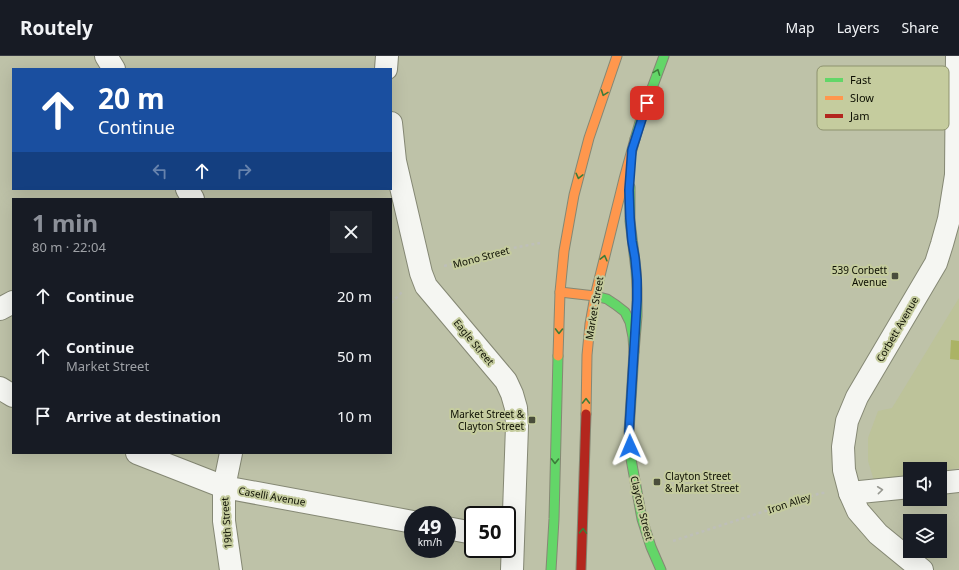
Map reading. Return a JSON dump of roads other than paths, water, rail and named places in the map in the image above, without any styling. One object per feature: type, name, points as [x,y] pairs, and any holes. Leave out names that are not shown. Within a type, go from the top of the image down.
[{"type":"main road","points":[[551,570],[554,519],[560,292],[564,252],[574,195],[589,138],[617,56]]},
{"type":"main road","name":"Market Street","points":[[581,570],[587,355],[590,324],[595,296],[632,150],[642,116],[664,56]]},
{"type":"main road","points":[[632,150],[629,190],[637,293],[634,352]]},
{"type":"main road","name":"Clayton Street","points":[[560,292],[607,299],[625,312],[630,322],[634,352],[629,432],[631,459],[642,519],[660,570]]},
{"type":"street","points":[[106,56],[113,68]]},
{"type":"street","points":[[386,68],[387,56]]},
{"type":"street","name":"Corbett Avenue","points":[[922,570],[878,534],[858,511],[850,493],[844,470],[843,447],[847,421],[857,397],[936,263],[942,244],[949,219],[956,175],[957,56]]},
{"type":"street","name":"Eagle Street","points":[[392,132],[395,161],[421,273],[426,286],[506,381],[512,394],[516,408],[517,426],[512,506]]},
{"type":"street","points":[[0,309],[12,303]]},
{"type":"street","points":[[0,388],[12,395]]},
{"type":"street","name":"Caselli Avenue","points":[[140,454],[224,487],[404,520]]},
{"type":"street","name":"19th Street","points":[[231,454],[224,487],[224,521],[231,570]]},
{"type":"street","points":[[947,482],[959,481]]},
{"type":"street","points":[[850,493],[903,488]]},
{"type":"street","name":"Eagle Street","points":[[511,558],[512,570]]},
{"type":"place","name":"539 Corbett Avenue","points":[[895,276]]},
{"type":"place","name":"Market Street & Clayton Street","points":[[532,420]]},
{"type":"place","name":"Clayton Street & Market Street","points":[[657,482]]}]
